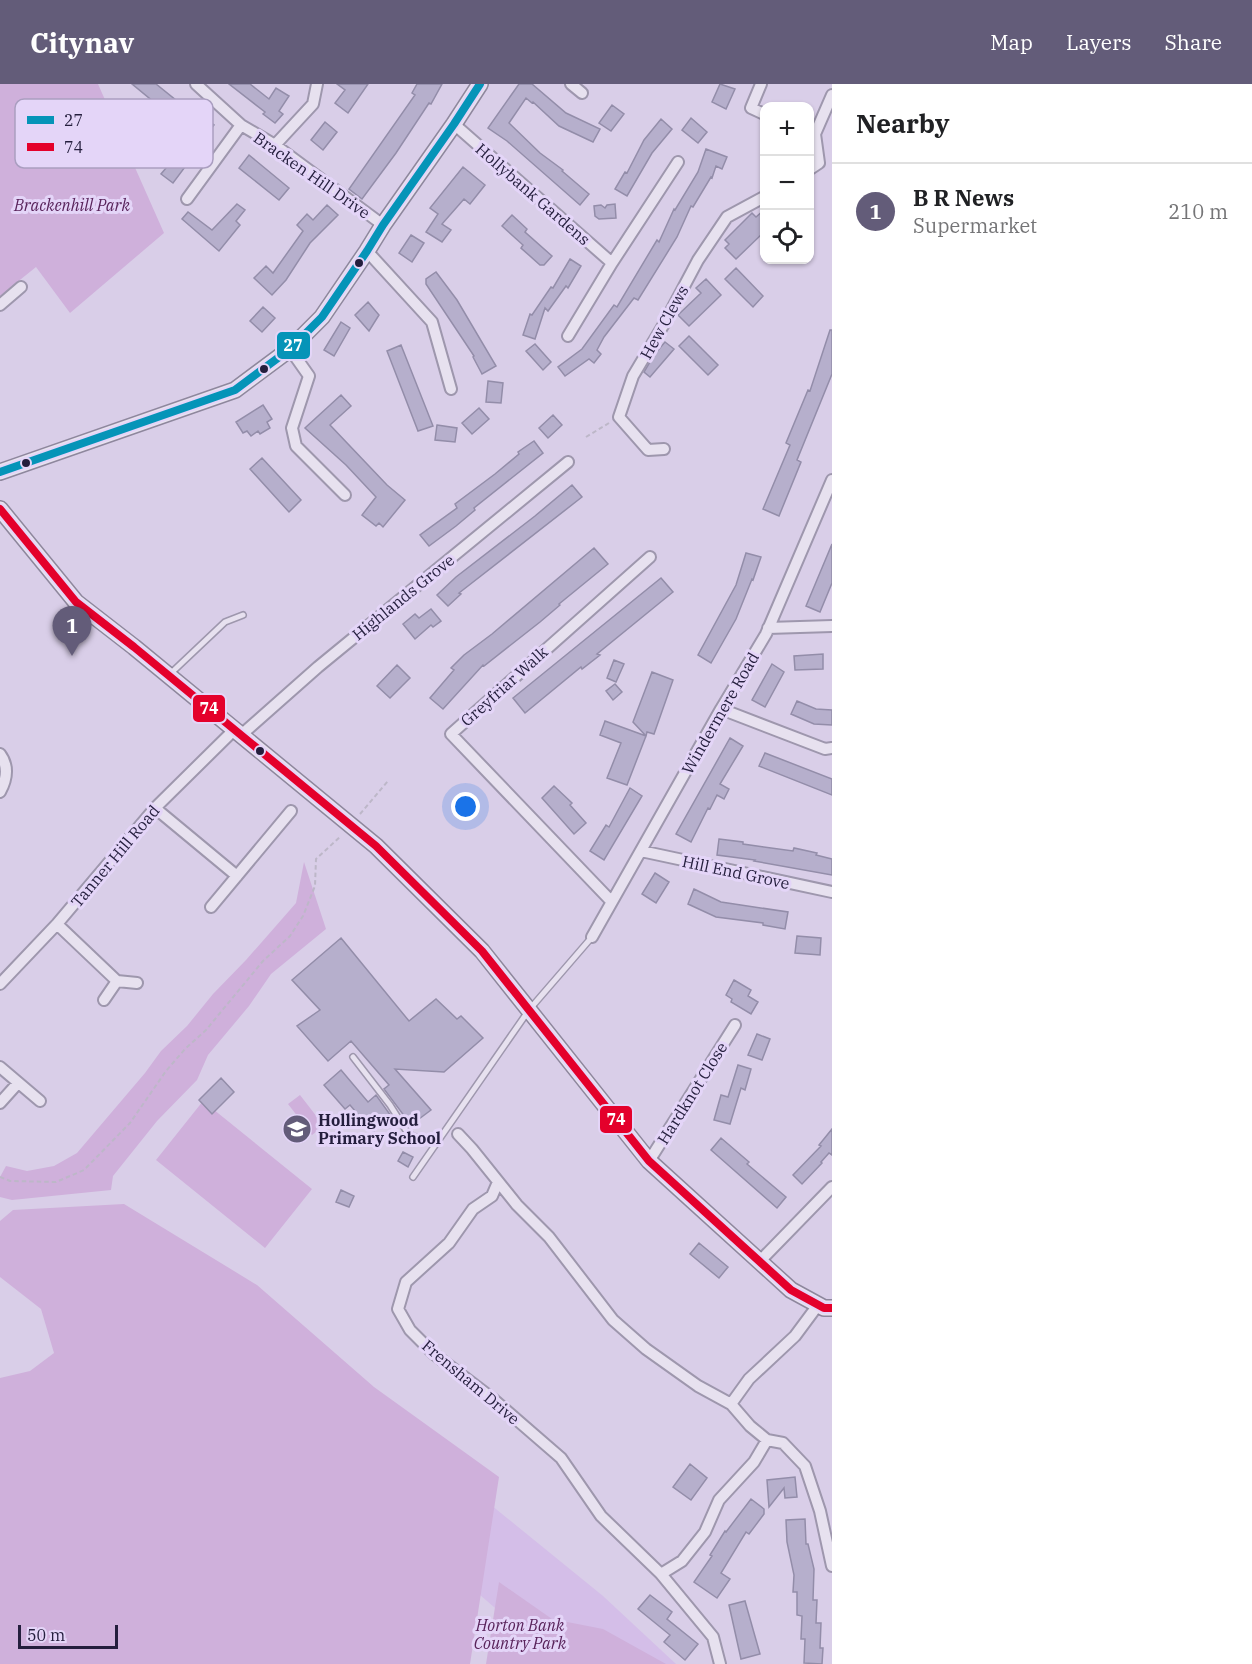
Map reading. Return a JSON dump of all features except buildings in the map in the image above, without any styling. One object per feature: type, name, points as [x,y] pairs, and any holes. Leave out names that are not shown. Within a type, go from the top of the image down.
[{"type":"street","name":"Bracken Hill Drive","points":[[196,84],[212,99]]},
{"type":"street","points":[[275,145],[313,104],[316,84]]},
{"type":"street","points":[[0,472],[235,390],[290,349],[322,317],[382,225],[480,84]]},
{"type":"street","points":[[572,84],[582,93]]},
{"type":"street","points":[[760,112],[750,108],[761,84]]},
{"type":"street","points":[[814,129],[832,95]]},
{"type":"street","name":"Bracken Hill Drive","points":[[213,99],[241,125],[275,145],[382,225]]},
{"type":"street","name":"Hollybank Gardens","points":[[454,124],[612,263]]},
{"type":"street","name":"Bracken Hill Drive","points":[[213,163],[241,125]]},
{"type":"street","points":[[814,142],[819,163],[814,166]]},
{"type":"street","points":[[568,336],[612,263],[678,162]]},
{"type":"street","name":"Bracken Hill Drive","points":[[187,199],[210,168]]},
{"type":"street","name":"Hew Clews","points":[[619,417],[633,376],[698,260],[727,217],[760,199]]},
{"type":"street","points":[[367,251],[432,322],[451,389]]},
{"type":"street","points":[[0,305],[21,287]]},
{"type":"street","points":[[290,349],[309,376],[292,428],[296,446],[345,495]]},
{"type":"street","points":[[619,417],[648,450],[664,449]]},
{"type":"street","name":"Highlands Grove","points":[[237,733],[568,462]]},
{"type":"street","name":"Windermere Road","points":[[592,938],[768,628],[832,480]]},
{"type":"street","points":[[0,510],[76,602],[169,675],[376,846],[482,951],[648,1161],[791,1290],[825,1306],[749,1379],[730,1404]]},
{"type":"street","name":"Greyfriar Walk","points":[[611,901],[451,734],[650,557]]},
{"type":"street","points":[[768,628],[832,626]]},
{"type":"street","points":[[721,709],[825,749],[832,748]]},
{"type":"street","name":"Tanner Hill Road","points":[[0,984],[57,924],[155,808],[237,733]]},
{"type":"street","points":[[0,754],[4,759],[7,776],[0,792]]},
{"type":"street","points":[[155,808],[237,876]]},
{"type":"street","points":[[211,907],[291,811]]},
{"type":"street","name":"Hill End Grove","points":[[641,851],[832,892]]},
{"type":"street","points":[[57,924],[117,981],[137,982]]},
{"type":"street","points":[[104,1000],[117,981]]},
{"type":"street","name":"Hardknot Close","points":[[648,1161],[735,1025]]},
{"type":"street","points":[[0,1067],[40,1101]]},
{"type":"street","points":[[0,1103],[18,1083]]},
{"type":"street","points":[[458,1134],[517,1205],[549,1237],[613,1320],[646,1349],[698,1386],[730,1404],[750,1426],[767,1440],[783,1443],[805,1466],[820,1511],[832,1566]]},
{"type":"street","name":"Frensham Drive","points":[[498,1182],[492,1196],[473,1209],[449,1243],[406,1282],[398,1308],[410,1330],[434,1353],[493,1399],[561,1458],[601,1516],[661,1574]]},
{"type":"street","points":[[759,1262],[832,1187]]},
{"type":"street","points":[[720,1664],[713,1637],[661,1574],[682,1561],[705,1532],[719,1500],[754,1462],[767,1440]]},
{"type":"lane","points":[[169,675],[225,622],[243,615]]},
{"type":"lane","points":[[413,1177],[529,1010],[592,938]]},
{"type":"lane","points":[[353,1058],[390,1105],[407,1132],[436,1144]]},
{"type":"path","points":[[586,436],[619,417]]},
{"type":"path","points":[[0,1177],[10,1181],[56,1182],[84,1170],[130,1123],[166,1071],[206,1030],[263,960],[290,936],[303,916],[315,886],[316,860],[351,825],[388,781]]},
{"type":"shaded area","points":[[480,1496],[603,1596],[676,1664],[579,1664],[510,1621],[449,1568]]},
{"type":"green space","name":"Brackenhill Park","points":[[0,84],[98,84],[105,99],[15,99],[15,168],[135,168],[164,233],[70,313],[36,267],[0,296]]},
{"type":"green space","points":[[304,862],[326,929],[271,974],[249,1006],[208,1055],[197,1080],[157,1121],[113,1176],[111,1190],[12,1200],[0,1197],[0,1177],[6,1166],[27,1171],[54,1166],[77,1153],[161,1051],[187,1026],[296,903]]},
{"type":"green space","points":[[300,1095],[324,1126],[312,1135],[288,1104]]},
{"type":"green space","points":[[203,1101],[312,1189],[265,1248],[156,1160]]},
{"type":"green space","points":[[124,1204],[257,1285],[374,1387],[499,1477],[470,1664],[0,1664],[0,1378],[30,1371],[54,1353],[41,1309],[0,1277],[0,1221],[13,1210]]},
{"type":"green space","name":"Horton Bank Country Park","points":[[499,1582],[552,1619],[603,1629],[666,1664],[486,1664]]},
{"type":"transit line","name":"27","points":[[0,472],[235,390],[290,349],[322,317],[480,84]]},
{"type":"transit line","name":"74","points":[[0,509],[76,602],[376,846],[482,951],[649,1161],[791,1290],[824,1308],[832,1308]]},
{"type":"place","name":"B R News","points":[[72,656]]},
{"type":"place","name":"Hollingwood Primary School","points":[[297,1129]]}]
